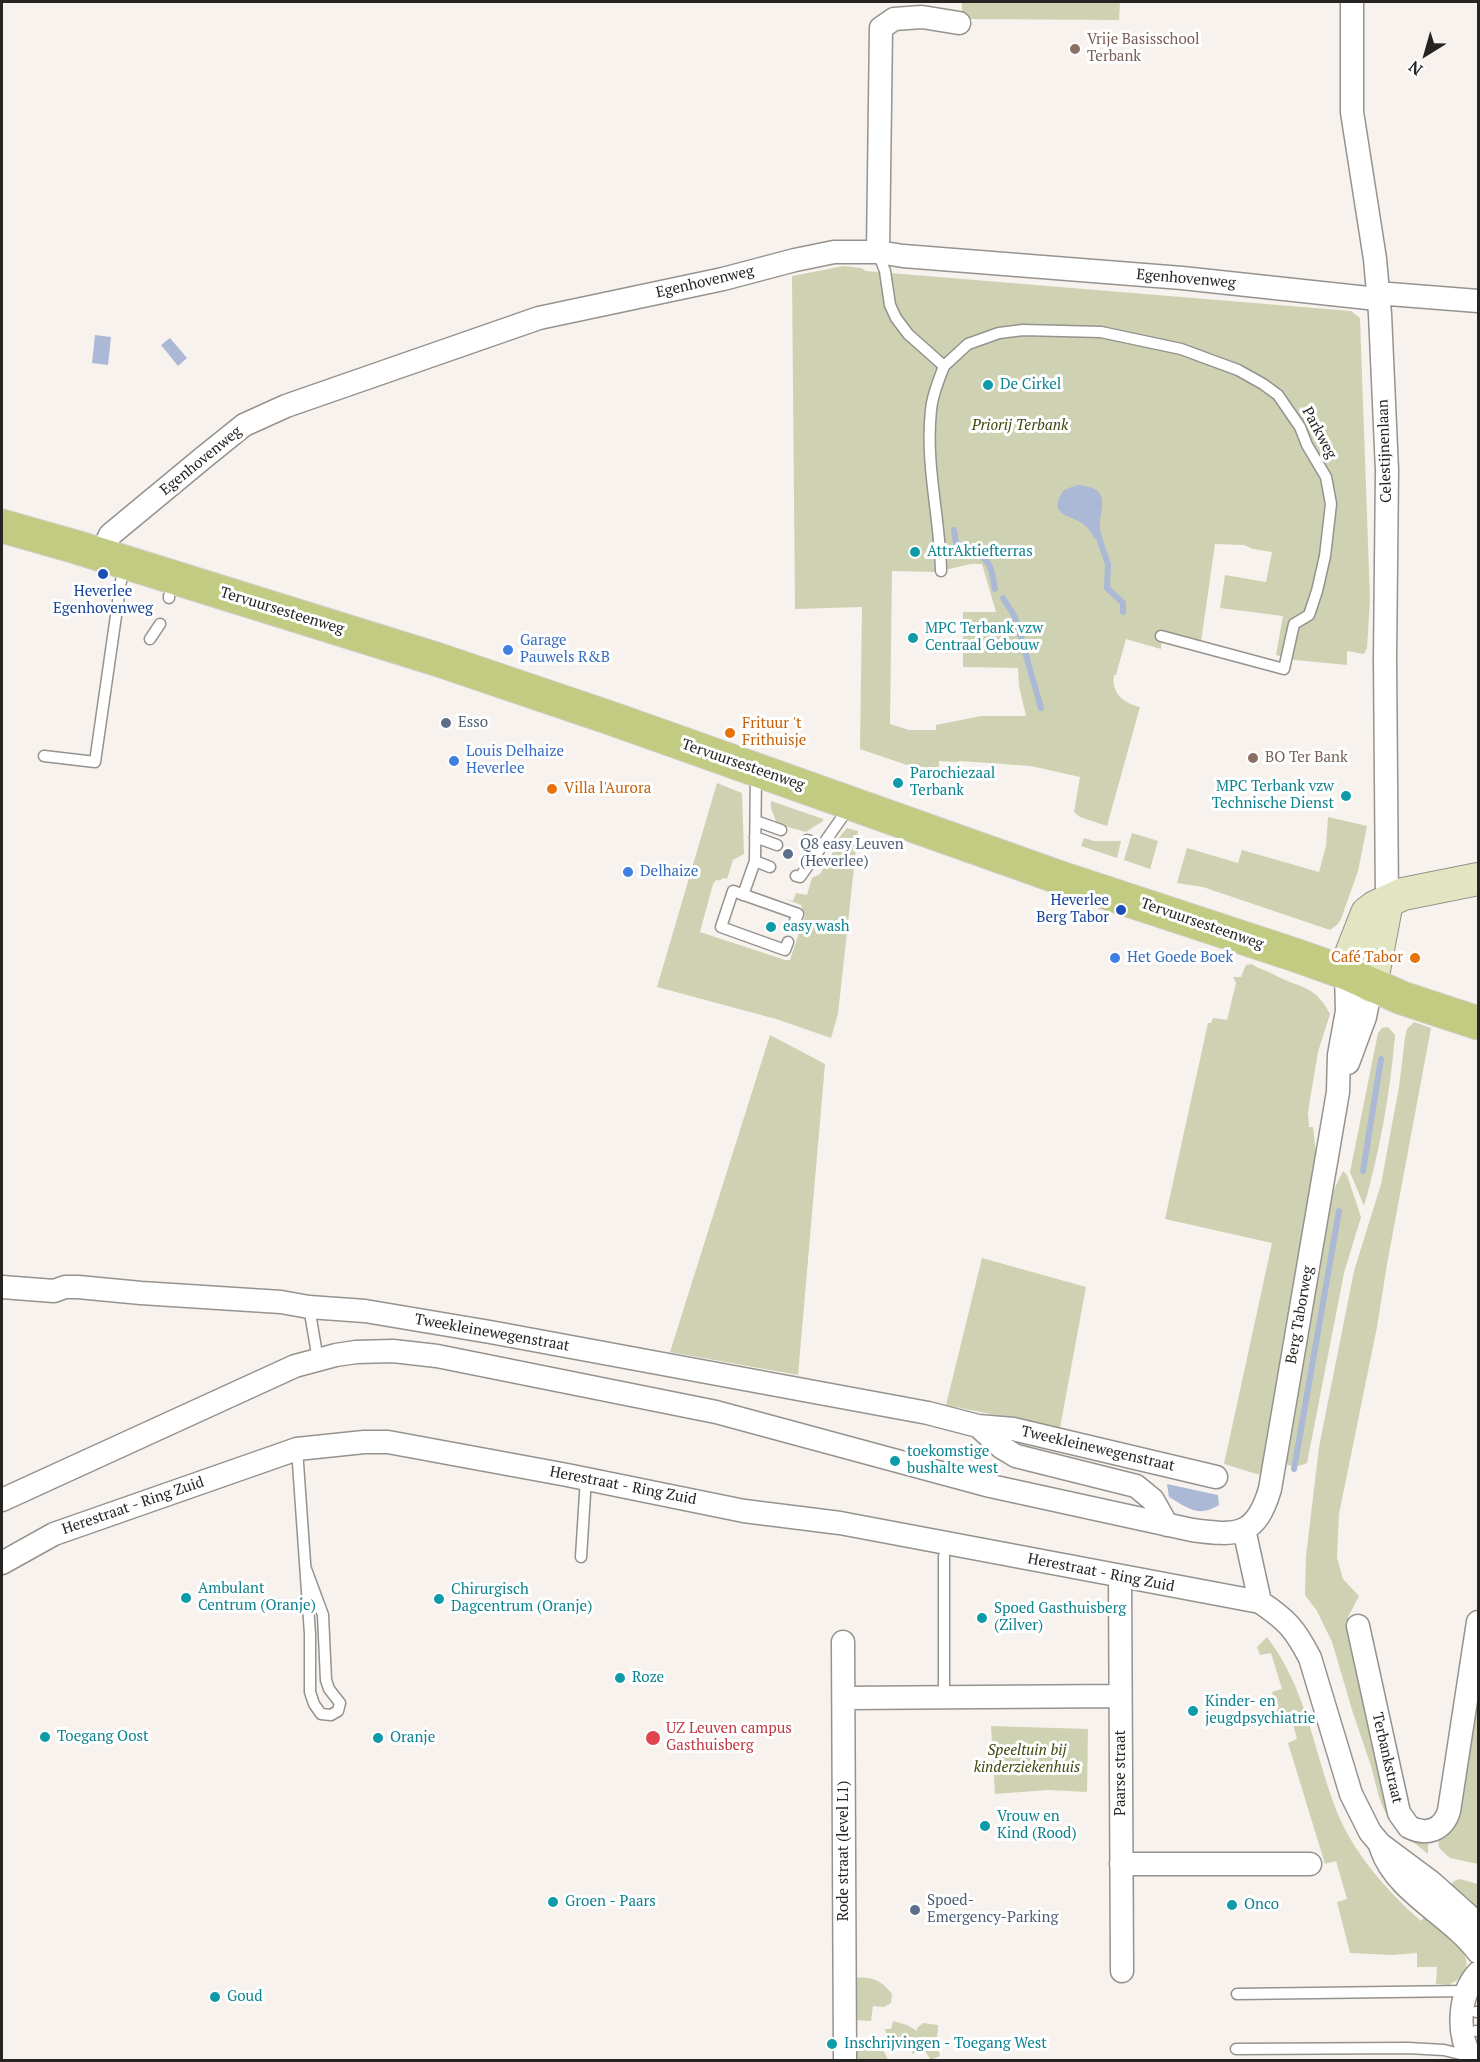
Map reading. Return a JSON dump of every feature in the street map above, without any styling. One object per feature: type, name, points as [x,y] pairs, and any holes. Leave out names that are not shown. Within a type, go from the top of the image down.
[{"type":"main road","name":"Tervuursesteenweg","points":[[2,526],[439,660],[1058,877],[1218,929],[1479,1023]]},
{"type":"main road","points":[[1359,980],[1351,954],[1367,913],[1403,894],[1479,879]]},
{"type":"street","name":"Celestijnenlaan","points":[[1352,2],[1352,112],[1375,259],[1387,470],[1385,658],[1387,902]]},
{"type":"street","points":[[878,252],[881,27],[894,19],[922,17],[959,23]]},
{"type":"street","name":"Egenhovenweg","points":[[112,559],[110,535],[244,425],[286,406],[539,318],[723,279],[834,252],[878,252],[903,256],[1182,278],[1368,298],[1397,294],[1479,301]]},
{"type":"street","name":"Berg Taborweg","points":[[1244,1529],[1261,1514],[1270,1489],[1338,1092],[1339,1055],[1347,1011],[1359,980]]},
{"type":"street","name":"Tweekleinewegenstraat","points":[[2,1287],[54,1291],[65,1287],[78,1287],[280,1302],[309,1307],[365,1311],[917,1411],[978,1426],[1014,1429],[1216,1477]]},
{"type":"street","points":[[2,1500],[273,1375],[318,1360],[356,1352],[393,1351],[412,1352],[716,1412],[986,1485],[1167,1525],[1225,1534],[1244,1529],[1260,1602],[1284,1618],[1310,1658],[1351,1794],[1363,1820],[1380,1844],[1414,1869],[1479,1924]]},
{"type":"street","name":"Tweekleinewegenstraat","points":[[978,1426],[1001,1447],[1016,1456],[1136,1486],[1153,1500],[1167,1525]]},
{"type":"street","name":"Herestraat - Ring Zuid","points":[[2,1563],[54,1534],[297,1449],[388,1442],[586,1478],[744,1511],[840,1523],[944,1550],[1120,1576],[1260,1602]]},
{"type":"street","name":"Paarse straat","points":[[1120,1576],[1122,1971]]},
{"type":"street","name":"Terbankstraat","points":[[1358,1626],[1399,1813],[1409,1827],[1427,1832],[1446,1820],[1449,1810],[1479,1622]]},
{"type":"street","name":"Rode straat (level L1)","points":[[843,1642],[845,2061]]},
{"type":"street","points":[[844,1698],[1120,1696]]},
{"type":"street","points":[[1380,1844],[1384,1858],[1398,1878],[1460,1931],[1479,1952]]},
{"type":"street","points":[[1121,1864],[1310,1863]]},
{"type":"street","points":[[1472,2059],[1466,2048],[1463,2007],[1473,1982]]},
{"type":"lane","points":[[878,252],[885,272],[890,305],[896,318],[908,334],[944,366],[931,408],[929,453],[940,543],[941,571]]},
{"type":"lane","name":"Parkweg","points":[[944,366],[968,344],[999,333],[1023,330],[1101,332],[1180,349],[1238,370],[1278,395],[1300,427],[1306,445],[1326,477],[1331,504],[1325,555],[1317,591],[1309,615],[1294,624],[1284,669],[1161,636]]},
{"type":"lane","points":[[44,756],[95,762],[112,559]]},
{"type":"lane","points":[[150,639],[160,624]]},
{"type":"lane","points":[[743,895],[754,861],[756,770]]},
{"type":"lane","points":[[796,876],[800,877],[806,860],[822,845],[852,804]]},
{"type":"lane","points":[[756,821],[782,830]]},
{"type":"lane","points":[[807,840],[822,845]]},
{"type":"lane","points":[[755,841],[776,849]]},
{"type":"lane","points":[[754,861],[770,867]]},
{"type":"lane","points":[[788,942],[785,950],[773,941],[747,932],[721,927],[733,891],[798,914],[793,926]]},
{"type":"lane","points":[[754,912],[758,900]]},
{"type":"lane","points":[[768,917],[772,905]]},
{"type":"lane","points":[[780,921],[784,909]]},
{"type":"lane","points":[[309,1307],[318,1360]]},
{"type":"lane","points":[[297,1449],[310,1634],[310,1692],[321,1714],[331,1715],[338,1711],[340,1703],[329,1689],[326,1680],[323,1615],[306,1569]]},
{"type":"lane","points":[[581,1557],[586,1478]]},
{"type":"lane","points":[[933,1708],[942,1707],[944,1704],[944,1550]]},
{"type":"lane","points":[[1237,1994],[1473,1982]]},
{"type":"lane","points":[[1236,2049],[1408,2048],[1443,2050],[1472,2059]]},
{"type":"green space","points":[[962,2],[1120,2],[1119,20],[962,19]]},
{"type":"green space","name":"Priorij Terbank","points":[[844,266],[861,268],[866,271],[1351,311],[1360,318],[1370,600],[1367,648],[1364,654],[1347,651],[1347,665],[1295,660],[1276,655],[1283,616],[1220,608],[1225,575],[1266,582],[1272,552],[1244,545],[1215,544],[1201,642],[1162,630],[1161,649],[1126,639],[1116,675],[1114,675],[1115,687],[1120,697],[1140,707],[1107,826],[1080,817],[1074,812],[1080,777],[1031,766],[959,761],[939,761],[939,776],[860,749],[862,607],[795,609],[792,276]],"holes":[[[971,564],[982,564],[996,612],[963,612],[963,667],[1018,668],[1019,686],[1026,716],[981,716],[936,725],[936,730],[909,730],[890,724],[892,571],[935,572]]]},
{"type":"green space","points":[[717,783],[742,793],[744,854],[733,860],[727,879],[718,881],[717,879],[713,884],[700,932],[790,960],[805,915],[801,905],[782,898],[793,901],[796,893],[807,895],[812,878],[820,874],[834,850],[837,851],[839,846],[835,845],[837,840],[847,828],[858,831],[838,1014],[831,1038],[776,1019],[657,987]]},
{"type":"green space","points":[[771,801],[823,819],[823,821],[806,832],[777,824]]},
{"type":"green space","points":[[1328,817],[1367,826],[1358,871],[1341,919],[1330,930],[1203,887],[1177,883],[1187,848],[1238,863],[1242,850],[1319,872],[1326,846]]},
{"type":"green space","points":[[1132,833],[1158,841],[1150,869],[1124,860]]},
{"type":"green space","points":[[1084,838],[1094,841],[1121,841],[1117,858],[1081,846]]},
{"type":"green space","points":[[1252,964],[1312,992],[1330,1014],[1318,1052],[1308,1112],[1309,1127],[1313,1127],[1316,1153],[1265,1457],[1260,1475],[1224,1464],[1272,1243],[1165,1219],[1208,1023],[1211,1023],[1213,1018],[1227,1020],[1236,983],[1233,977],[1241,977],[1246,965]]},
{"type":"green space","points":[[1414,1022],[1431,1028],[1377,1327],[1339,1514],[1337,1558],[1343,1579],[1359,1596],[1348,1617],[1387,1779],[1428,1837],[1428,1854],[1398,1830],[1384,1810],[1332,1642],[1317,1611],[1305,1595],[1306,1556],[1319,1447],[1354,1271],[1381,1184],[1407,1029]]},
{"type":"green space","points":[[1388,1027],[1395,1035],[1390,1078],[1380,1143],[1364,1206],[1350,1172],[1378,1033],[1382,1028]]},
{"type":"green space","points":[[770,1035],[825,1064],[798,1375],[670,1352]]},
{"type":"green space","points":[[1343,1171],[1347,1175],[1361,1217],[1344,1273],[1307,1463],[1291,1466],[1286,1464],[1289,1442],[1331,1196]]},
{"type":"green space","points":[[982,1258],[1086,1287],[1060,1428],[946,1405]]},
{"type":"green space","points":[[1267,1637],[1292,1678],[1337,1812],[1353,1843],[1384,1885],[1421,1921],[1428,1913],[1455,1941],[1466,1957],[1467,1966],[1463,1975],[1449,1985],[1436,1984],[1437,1967],[1417,1967],[1417,1953],[1392,1955],[1350,1953],[1337,1902],[1347,1899],[1336,1861],[1325,1864],[1288,1743],[1297,1739],[1292,1721],[1281,1724],[1272,1692],[1282,1689],[1271,1653],[1260,1655],[1257,1647]]},
{"type":"green space","points":[[1478,1681],[1478,1864],[1450,1858],[1439,1848],[1438,1835]]},
{"type":"green space","name":"Speeltuin bij kinderziekenhuis","points":[[991,1726],[1088,1729],[1087,1792],[1048,1790],[995,1794]]},
{"type":"green space","points":[[1460,1879],[1478,1884],[1478,1914],[1447,1888]]},
{"type":"green space","points":[[849,1977],[878,1981],[892,1994],[891,2003],[884,2007],[873,2006],[871,2021],[853,2020]]},
{"type":"green space","points":[[893,2021],[917,2031],[923,2023],[938,2025],[937,2042],[940,2056],[931,2060],[924,2050],[912,2054],[913,2047],[900,2046],[896,2039],[887,2039],[885,2029],[891,2029]]},
{"type":"green space","points":[[869,2041],[880,2043],[888,2060],[852,2060],[853,2052],[859,2048],[869,2051],[867,2045]]},
{"type":"water","points":[[95,335],[111,337],[108,365],[92,363]]},
{"type":"water","points":[[170,338],[187,358],[178,366],[161,345]]},
{"type":"water","points":[[1077,485],[1098,491],[1101,497],[1102,536],[1095,539],[1085,525],[1059,510],[1059,499],[1064,490]]},
{"type":"water","points":[[1167,1484],[1218,1495],[1219,1505],[1205,1511],[1188,1508],[1169,1497]]},
{"type":"waterway","points":[[954,530],[956,543],[987,561],[995,589]]},
{"type":"waterway","points":[[1099,538],[1108,564],[1107,588],[1123,603],[1123,612]]},
{"type":"waterway","points":[[1003,598],[1015,617],[1041,708]]},
{"type":"waterway","points":[[1363,1171],[1381,1059]]},
{"type":"waterway","points":[[1294,1469],[1339,1211]]},
{"type":"place","name":"Vrije Basisschool Terbank","points":[[1075,49]]},
{"type":"place","name":"De Cirkel","points":[[988,385]]},
{"type":"place","name":"AttrAktiefterras","points":[[915,552]]},
{"type":"place","name":"Heverlee Egenhovenweg","points":[[103,574]]},
{"type":"place","name":"MPC Terbank vzw Centraal Gebouw","points":[[913,638]]},
{"type":"place","name":"Garage Pauwels R&B","points":[[508,650]]},
{"type":"place","name":"Esso","points":[[446,723]]},
{"type":"place","name":"Frituur 't Frithuisje","points":[[730,733]]},
{"type":"place","name":"BO Ter Bank","points":[[1253,758]]},
{"type":"place","name":"Louis Delhaize Heverlee","points":[[454,761]]},
{"type":"place","name":"Parochiezaal Terbank","points":[[898,783]]},
{"type":"place","name":"Villa l'Aurora","points":[[552,789]]},
{"type":"place","name":"MPC Terbank vzw Technische Dienst","points":[[1346,796]]},
{"type":"place","name":"Q8 easy Leuven (Heverlee)","points":[[788,854]]},
{"type":"place","name":"Delhaize","points":[[628,872]]},
{"type":"place","name":"Heverlee Berg Tabor","points":[[1121,910]]},
{"type":"place","name":"easy wash","points":[[771,927]]},
{"type":"place","name":"Het Goede Boek","points":[[1115,958]]},
{"type":"place","name":"Café Tabor","points":[[1415,958]]},
{"type":"place","name":"toekomstige bushalte west","points":[[895,1461]]},
{"type":"place","name":"Ambulant Centrum (Oranje)","points":[[186,1598]]},
{"type":"place","name":"Chirurgisch Dagcentrum (Oranje)","points":[[439,1599]]},
{"type":"place","name":"Spoed Gasthuisberg (Zilver)","points":[[982,1618]]},
{"type":"place","name":"Roze","points":[[620,1678]]},
{"type":"place","name":"Kinder- en jeugdpsychiatrie","points":[[1193,1711]]},
{"type":"place","name":"Toegang Oost","points":[[45,1737]]},
{"type":"place","name":"Oranje","points":[[378,1738]]},
{"type":"place","name":"UZ Leuven campus Gasthuisberg","points":[[653,1738]]},
{"type":"place","name":"Vrouw en Kind (Rood)","points":[[985,1826]]},
{"type":"place","name":"Groen - Paars","points":[[553,1902]]},
{"type":"place","name":"Onco","points":[[1232,1905]]},
{"type":"place","name":"Spoed- Emergency-Parking","points":[[915,1910]]},
{"type":"place","name":"Goud","points":[[215,1997]]},
{"type":"place","name":"Inschrijvingen - Toegang West","points":[[832,2044]]}]
